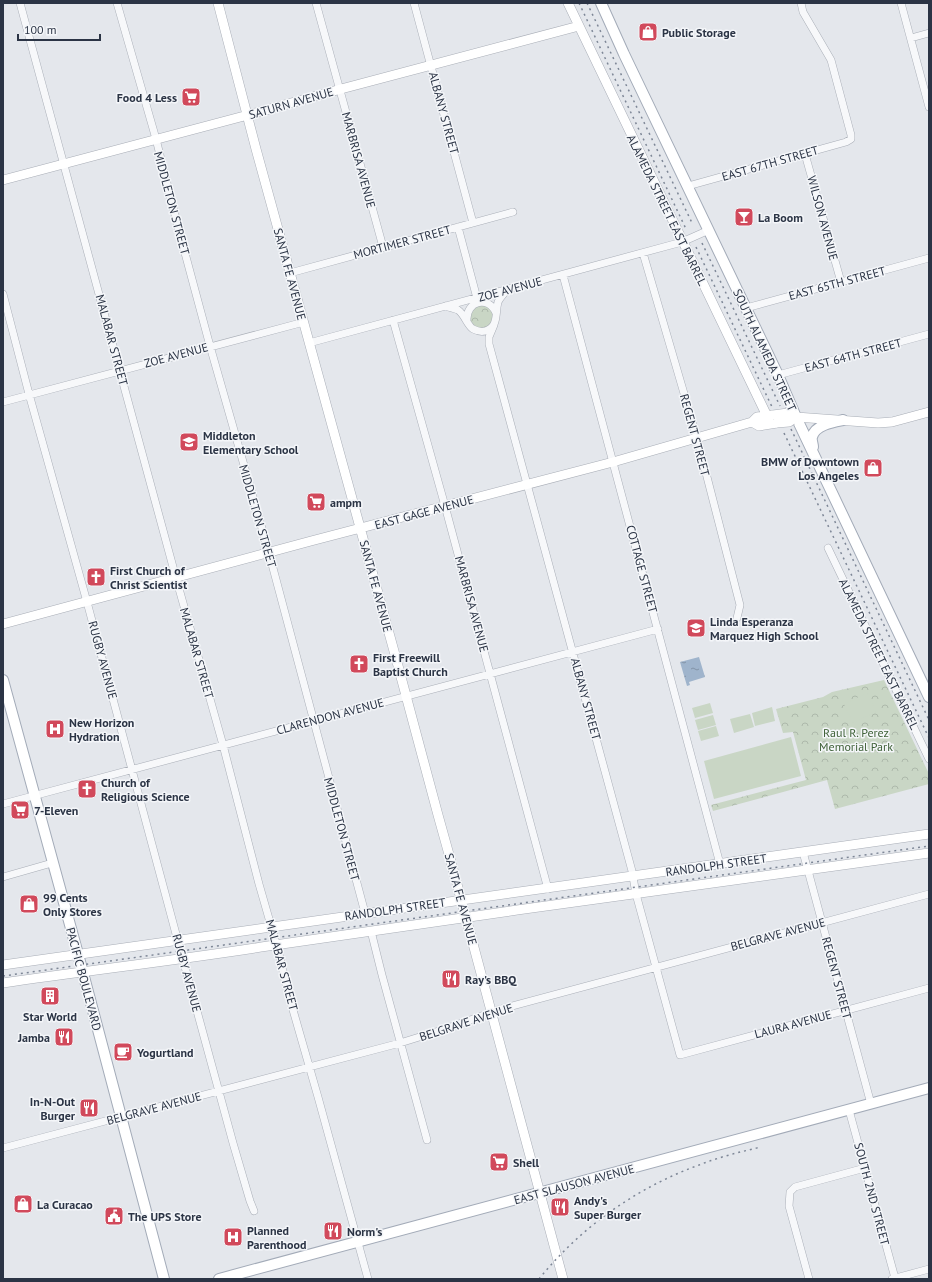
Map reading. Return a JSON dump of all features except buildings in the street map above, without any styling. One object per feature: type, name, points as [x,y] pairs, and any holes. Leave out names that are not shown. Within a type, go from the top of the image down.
[{"type":"main road","name":"SOUTH ALAMEDA STREET","points":[[601,3],[778,375],[792,417],[815,455],[929,697]]},
{"type":"main road","points":[[815,455],[812,438],[814,433],[818,428],[843,420]]},
{"type":"main road","name":"PACIFIC BOULEVARD","points":[[3,680],[78,954],[164,1279]]},
{"type":"main road","name":"EAST SLAUSON AVENUE","points":[[219,1279],[929,1088]]},
{"type":"street","name":"MALABAR STREET","points":[[20,3],[176,578],[223,745],[259,884],[277,945],[287,989],[368,1279]]},
{"type":"street","name":"MIDDLETON STREET","points":[[117,3],[156,139],[210,346],[269,553],[365,913]]},
{"type":"street","name":"SANTA FE AVENUE","points":[[218,3],[256,150],[492,1013],[562,1279]]},
{"type":"street","name":"MARBRISA AVENUE","points":[[316,3],[383,248]]},
{"type":"street","name":"ALBANY STREET","points":[[414,3],[473,223]]},
{"type":"street","name":"ALAMEDA STREET EAST BARREL","points":[[568,3],[682,242],[772,418]]},
{"type":"street","name":"EAST 67TH STREET","points":[[688,186],[805,154],[846,142],[851,139],[831,60],[803,12],[801,3]]},
{"type":"street","points":[[901,3],[929,107]]},
{"type":"street","name":"SATURN AVENUE","points":[[3,180],[579,26]]},
{"type":"street","points":[[910,38],[929,33]]},
{"type":"street","name":"WILSON AVENUE","points":[[805,154],[840,282]]},
{"type":"street","name":"MORTIMER STREET","points":[[290,273],[513,212]]},
{"type":"street","points":[[458,227],[477,300]]},
{"type":"street","name":"ZOE AVENUE","points":[[309,343],[446,306],[477,300],[508,289],[644,253],[682,242],[709,230]]},
{"type":"street","name":"REGENT STREET","points":[[644,253],[697,438],[740,605],[737,618]]},
{"type":"street","name":"EAST 65TH STREET","points":[[746,308],[929,258]]},
{"type":"street","name":"COTTAGE STREET","points":[[563,274],[720,864]]},
{"type":"street","name":"ALBANY STREET","points":[[508,289],[499,300],[496,319],[489,337],[489,344],[528,484],[633,877],[655,967],[680,1055]]},
{"type":"street","name":"RUGBY AVENUE","points":[[3,294],[241,1172],[254,1211]]},
{"type":"street","points":[[477,300],[489,304],[496,313]]},
{"type":"street","points":[[467,320],[469,309],[477,300]]},
{"type":"street","name":"ALBANY STREET","points":[[446,306],[458,310],[471,327],[486,339],[489,344]]},
{"type":"street","name":"MARBRISA AVENUE","points":[[393,320],[445,506],[548,889]]},
{"type":"street","name":"ZOE AVENUE","points":[[3,402],[304,322]]},
{"type":"street","points":[[475,330],[485,331],[494,325]]},
{"type":"street","name":"EAST 64TH STREET","points":[[778,375],[929,334]]},
{"type":"street","name":"EAST GAGE AVENUE","points":[[3,624],[613,462],[752,422],[759,426],[772,418],[792,417],[884,423],[929,412]]},
{"type":"street","name":"ALAMEDA STREET EAST BARREL","points":[[828,548],[929,759]]},
{"type":"street","name":"CLARENDON AVENUE","points":[[3,804],[658,629]]},
{"type":"street","name":"RANDOLPH STREET","points":[[3,965],[929,834]]},
{"type":"street","name":"REGENT STREET","points":[[803,852],[871,1104]]},
{"type":"street","name":"RANDOLPH STREET","points":[[3,983],[929,852]]},
{"type":"street","points":[[3,877],[52,863]]},
{"type":"street","name":"BELGRAVE AVENUE","points":[[3,1148],[310,1067],[655,967],[929,894]]},
{"type":"street","points":[[371,931],[427,1140]]},
{"type":"street","name":"LAURA AVENUE","points":[[680,1055],[929,988]]},
{"type":"street","name":"SOUTH 2ND STREET","points":[[849,1110],[894,1279]]},
{"type":"street","points":[[809,1279],[789,1201],[790,1192],[795,1187],[865,1168]]},
{"type":"street","points":[[894,1279],[929,1269]]},
{"type":"green space","points":[[481,305],[486,306],[492,312],[492,322],[486,328],[481,329],[476,328],[470,322],[469,317],[470,312],[476,306]]},
{"type":"green space","name":"Raul R. Perez Memorial Park","points":[[884,680],[929,774],[929,784],[835,809],[827,780],[713,811],[711,805],[806,780],[793,732],[783,733],[776,709],[823,697],[832,692]]},
{"type":"green space","points":[[867,693],[876,712],[853,723],[844,704]]},
{"type":"green space","points":[[710,703],[713,713],[695,718],[692,708]]},
{"type":"green space","points":[[772,707],[775,721],[755,726],[752,713]]},
{"type":"green space","points":[[750,714],[754,727],[734,733],[730,719]]},
{"type":"green space","points":[[713,715],[716,725],[698,730],[695,720]]},
{"type":"green space","points":[[716,726],[719,736],[701,741],[698,731]]},
{"type":"green space","points":[[791,737],[801,776],[714,799],[704,761]]},
{"type":"water","points":[[699,657],[705,677],[689,682],[690,685],[687,686],[680,662]]},
{"type":"railway","points":[[579,3],[686,229]]},
{"type":"railway","points":[[587,3],[693,225]]},
{"type":"railway","points":[[702,243],[780,406]]},
{"type":"railway","points":[[696,247],[773,409]]},
{"type":"railway","points":[[791,429],[929,720]]},
{"type":"railway","points":[[784,433],[929,738]]},
{"type":"railway","points":[[3,976],[929,846]]},
{"type":"railway","points":[[539,1279],[555,1260],[591,1226],[632,1197],[676,1174],[699,1165],[722,1157],[761,1147]]},
{"type":"place","name":"Public Storage","points":[[648,32]]},
{"type":"place","name":"Food 4 Less","points":[[191,97]]},
{"type":"place","name":"La Boom","points":[[744,217]]},
{"type":"place","name":"Middleton Elementary School","points":[[189,442]]},
{"type":"place","name":"BMW of Downtown Los Angeles","points":[[873,468]]},
{"type":"place","name":"ampm","points":[[316,502]]},
{"type":"place","name":"First Church of Christ Scientist","points":[[96,577]]},
{"type":"place","name":"Linda Esperanza Marquez High School","points":[[696,628]]},
{"type":"place","name":"First Freewill Baptist Church","points":[[359,664]]},
{"type":"place","name":"New Horizon Hydration","points":[[55,729]]},
{"type":"place","name":"Church of Religious Science","points":[[87,789]]},
{"type":"place","name":"7-Eleven","points":[[20,810]]},
{"type":"place","name":"99 Cents Only Stores","points":[[29,904]]},
{"type":"place","name":"Ray's BBQ","points":[[451,979]]},
{"type":"place","name":"Star World","points":[[50,996]]},
{"type":"place","name":"Jamba","points":[[64,1037]]},
{"type":"place","name":"Yogurtland","points":[[123,1052]]},
{"type":"place","name":"In-N-Out Burger","points":[[89,1108]]},
{"type":"place","name":"Shell","points":[[499,1162]]},
{"type":"place","name":"La Curacao","points":[[23,1204]]},
{"type":"place","name":"Andy's Super Burger","points":[[560,1207]]},
{"type":"place","name":"The UPS Store","points":[[114,1216]]},
{"type":"place","name":"Norm's","points":[[333,1231]]},
{"type":"place","name":"Planned Parenthood","points":[[233,1237]]}]
